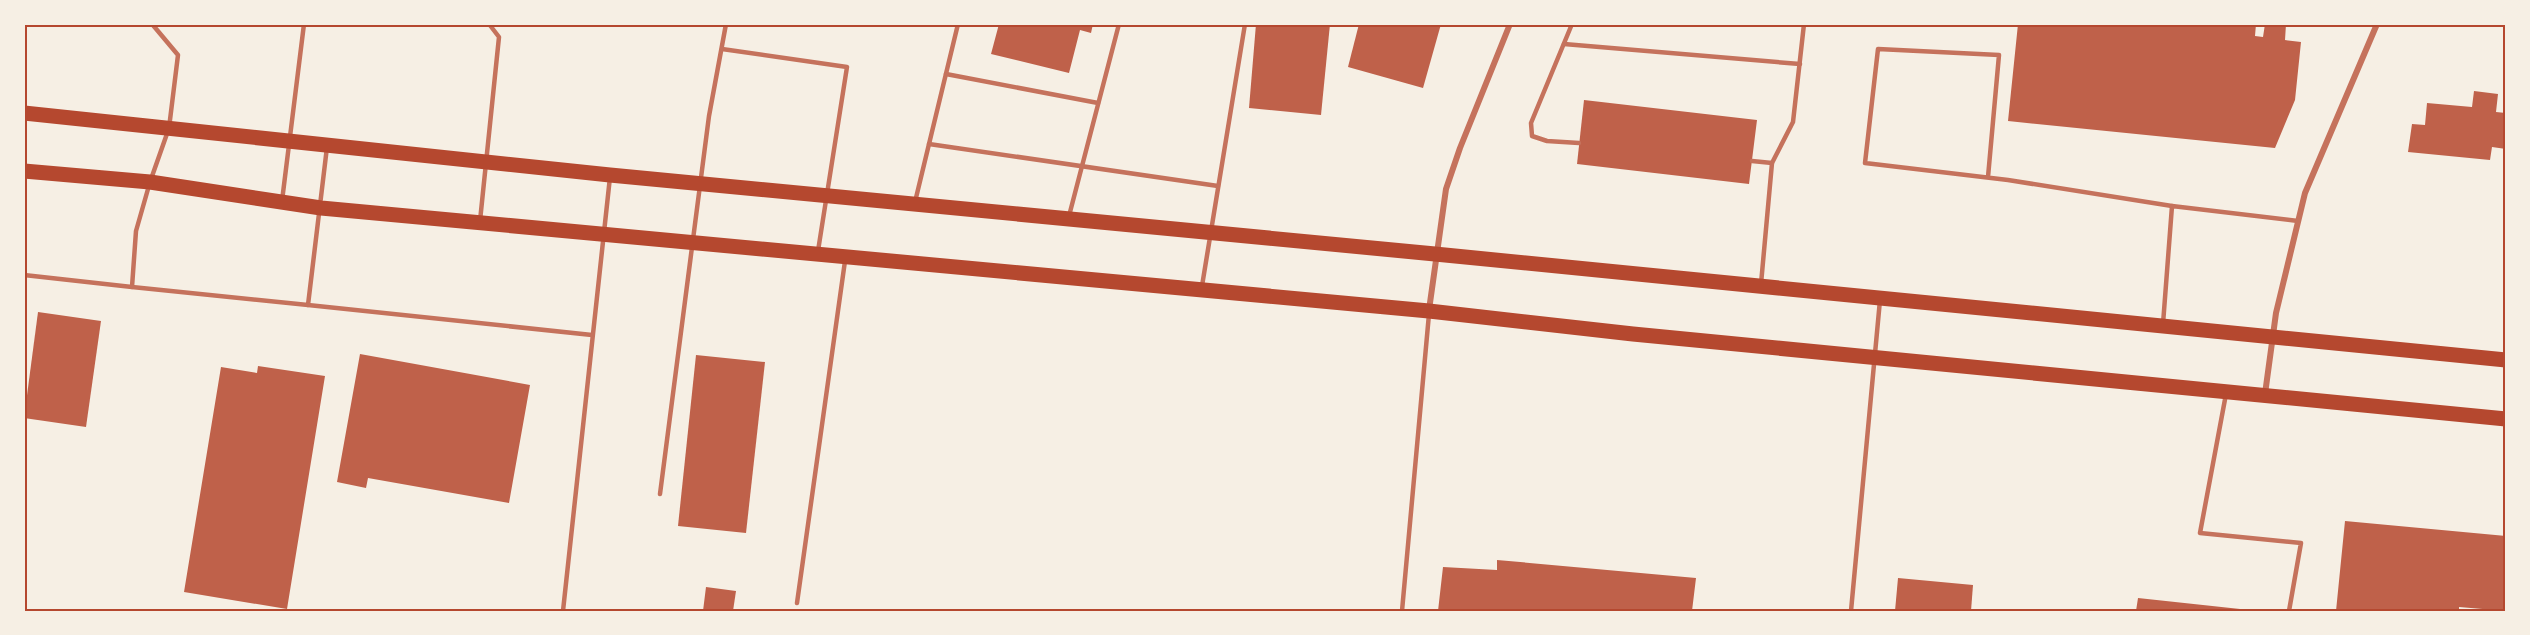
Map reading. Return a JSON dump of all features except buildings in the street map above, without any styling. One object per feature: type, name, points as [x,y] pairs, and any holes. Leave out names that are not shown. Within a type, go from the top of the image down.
[{"type":"main road","points":[[24,113],[700,184],[2506,360]]},
{"type":"main road","points":[[24,171],[150,182],[282,204],[321,208],[1429,311],[1873,357],[2506,418]]},
{"type":"street","points":[[1429,311],[1446,189],[1510,24]]},
{"type":"street","points":[[2265,395],[2276,313],[2305,193],[2377,24]]},
{"type":"lane","points":[[132,288],[136,231],[169,128],[178,55],[152,24]]},
{"type":"lane","points":[[282,204],[304,24]]},
{"type":"lane","points":[[480,222],[499,37],[489,24]]},
{"type":"lane","points":[[660,494],[700,184],[726,24]]},
{"type":"lane","points":[[914,204],[958,24]]},
{"type":"lane","points":[[1068,219],[1119,24]]},
{"type":"lane","points":[[1201,291],[1245,24]]},
{"type":"lane","points":[[1572,24],[1531,123],[1532,136],[1547,141],[1579,143]]},
{"type":"lane","points":[[1761,286],[1773,163],[1793,122],[1804,24]]},
{"type":"lane","points":[[1564,44],[1800,64]]},
{"type":"lane","points":[[1988,177],[1999,55],[1878,49],[1865,163],[1988,177],[2172,206],[2298,221]]},
{"type":"lane","points":[[722,50],[847,67],[817,254]]},
{"type":"lane","points":[[945,74],[1098,103]]},
{"type":"lane","points":[[929,144],[1218,186]]},
{"type":"lane","points":[[308,304],[327,146]]},
{"type":"lane","points":[[1752,161],[1773,163]]},
{"type":"lane","points":[[563,611],[610,175]]},
{"type":"lane","points":[[2163,327],[2172,206]]},
{"type":"lane","points":[[797,603],[845,258]]},
{"type":"lane","points":[[24,275],[592,335]]},
{"type":"lane","points":[[1851,611],[1880,298]]},
{"type":"lane","points":[[1402,611],[1429,311]]},
{"type":"lane","points":[[2227,391],[2200,533],[2301,543],[2289,611]]}]
